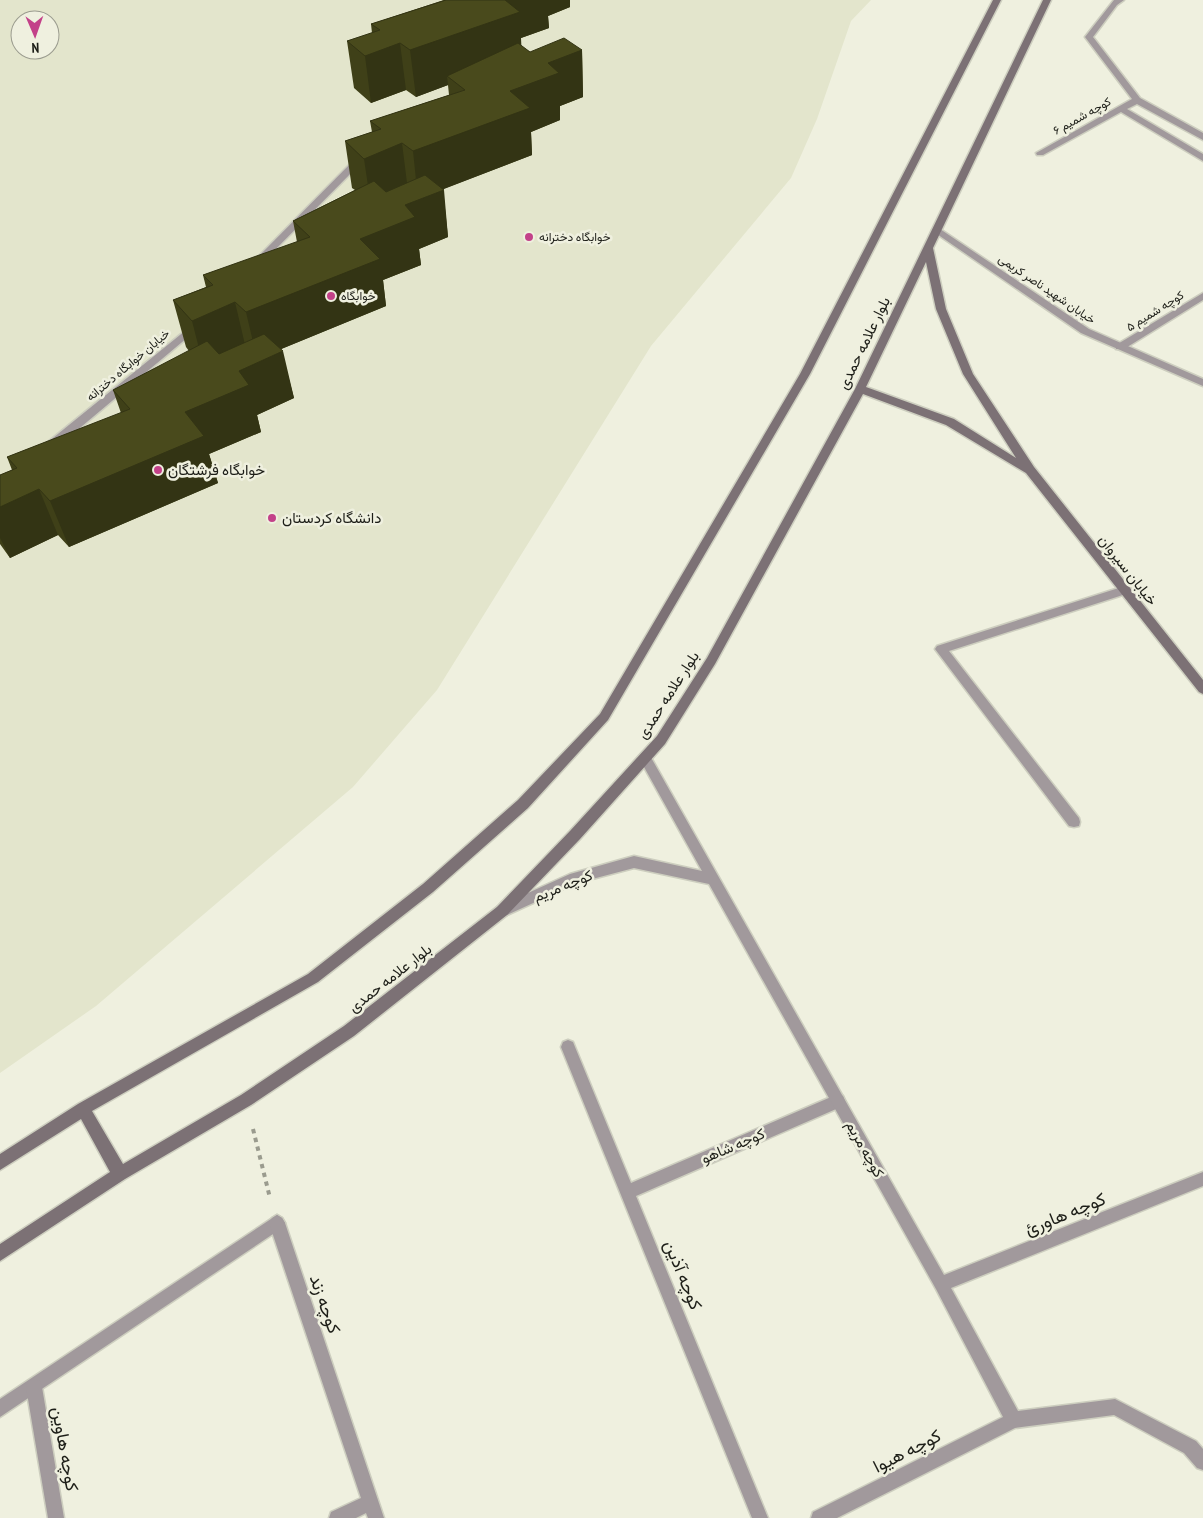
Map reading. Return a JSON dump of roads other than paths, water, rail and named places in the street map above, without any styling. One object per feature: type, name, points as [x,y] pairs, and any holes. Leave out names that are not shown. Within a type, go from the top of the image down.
[{"type":"main road","points":[[0,1163],[83,1109],[313,978],[428,888],[524,804],[604,717],[805,374],[997,0]]},
{"type":"main road","name":"بلوار علامه حمدی","points":[[0,1253],[120,1174],[246,1100],[349,1031],[502,911],[575,835],[661,740],[711,661],[860,389],[1047,0]]},
{"type":"main road","name":"خیابان سیروان","points":[[928,248],[941,309],[968,374],[1030,470],[1203,689]]},
{"type":"main road","points":[[860,389],[950,422],[1030,470]]},
{"type":"main road","points":[[83,1109],[120,1174]]},
{"type":"street","points":[[1120,0],[1114,3],[1088,37],[1137,100],[1203,137]]},
{"type":"street","name":"کوچه شمیم ۶","points":[[1040,153],[1137,100]]},
{"type":"street","points":[[1121,109],[1203,158]]},
{"type":"street","points":[[251,270],[371,148]]},
{"type":"street","name":"خیابان شهید ناصر کریمی","points":[[937,230],[1085,331],[1203,383]]},
{"type":"street","name":"کوچه شمیم ۵","points":[[1120,347],[1203,296]]},
{"type":"street","name":"خیابان خوابگاه دخترانه","points":[[46,450],[204,317]]},
{"type":"street","points":[[1074,822],[941,648],[1124,590]]},
{"type":"street","name":"کوچه مریم","points":[[645,758],[942,1284],[1014,1420]]},
{"type":"street","name":"کوچه مریم","points":[[502,911],[575,878],[634,862],[713,879]]},
{"type":"street","name":"کوچه آذین","points":[[568,1048],[760,1518]]},
{"type":"street","name":"کوچه شاهو","points":[[627,1192],[838,1101]]},
{"type":"street","name":"کوچه هاورئ","points":[[942,1284],[1203,1179]]},
{"type":"street","name":"کوچه زند","points":[[34,1387],[277,1223],[374,1510]]},
{"type":"street","points":[[0,1410],[34,1387]]},
{"type":"street","name":"کوچه هاوین","points":[[34,1387],[56,1518]]},
{"type":"street","name":"کوچه هیوا","points":[[819,1518],[1014,1420],[1114,1407],[1190,1446],[1203,1462]]},
{"type":"street","points":[[337,1518],[374,1510]]},
{"type":"place","name":"خوابگاه دخترانه","points":[[529,237]]},
{"type":"place","name":"خوابگاه","points":[[331,296]]},
{"type":"place","name":"خوابگاه فرشتگان","points":[[158,470]]},
{"type":"place","name":"دانشگاه کردستان","points":[[272,518]]}]
